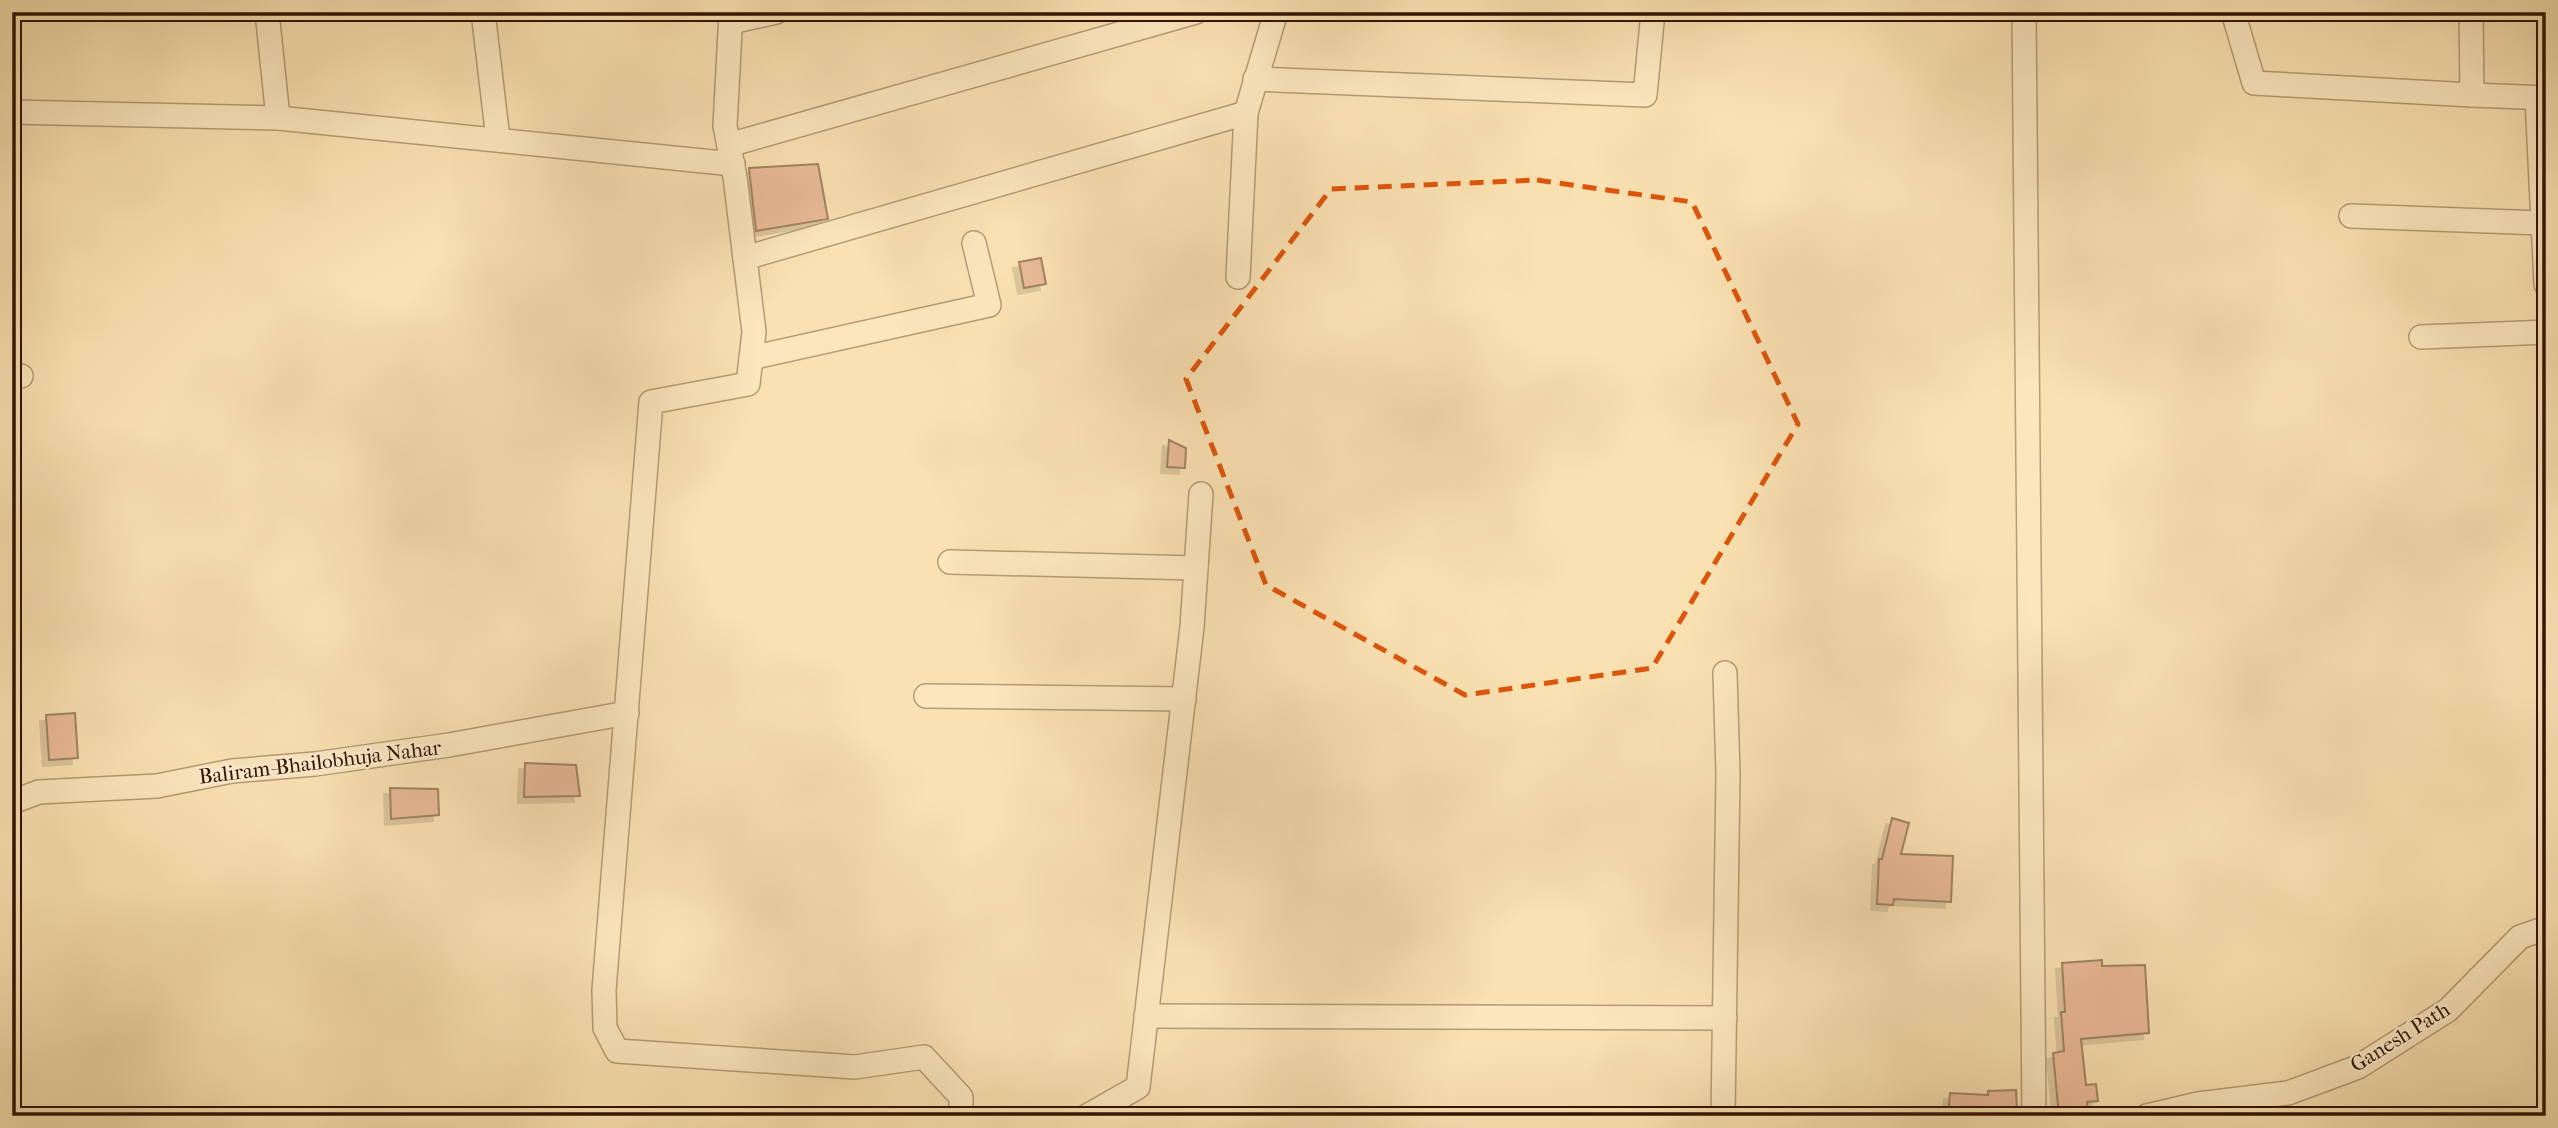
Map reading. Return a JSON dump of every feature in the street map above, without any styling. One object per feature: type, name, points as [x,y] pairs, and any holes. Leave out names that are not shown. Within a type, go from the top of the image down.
[{"type":"street","points":[[267,12],[278,118]]},
{"type":"street","points":[[483,12],[498,139]]},
{"type":"street","points":[[776,12],[731,17],[725,127],[754,332],[748,384],[651,402],[604,990],[604,1028],[617,1051],[855,1067],[923,1057],[961,1097],[961,1116]]},
{"type":"street","points":[[12,112],[278,118],[498,139],[731,155],[1196,12]]},
{"type":"street","points":[[1238,277],[1246,113],[1276,12]]},
{"type":"street","points":[[1255,79],[1645,95],[1653,12]]},
{"type":"street","points":[[2024,12],[2034,1116]]},
{"type":"street","points":[[2233,12],[2254,83],[2542,99],[2546,284]]},
{"type":"street","points":[[2471,12],[2473,95]]},
{"type":"street","points":[[745,258],[1246,113]]},
{"type":"street","points":[[2351,216],[2543,223]]},
{"type":"street","points":[[751,358],[989,305],[974,243]]},
{"type":"street","points":[[2421,337],[2546,332]]},
{"type":"street","points":[[1087,1116],[1138,1087],[1184,699],[1201,494]]},
{"type":"street","points":[[950,562],[1196,568]]},
{"type":"street","points":[[1723,1116],[1728,774],[1725,673]]},
{"type":"street","points":[[926,696],[1184,699]]},
{"type":"street","name":"Baliram-Bhailobhuja Nahar","points":[[12,802],[39,792],[157,786],[232,771],[315,764],[449,746],[627,713]]},
{"type":"street","name":"Ganesh Path","points":[[2147,1116],[2198,1104],[2288,1094],[2358,1067],[2448,1010],[2520,937],[2546,928]]},
{"type":"street","points":[[1146,1016],[1724,1018]]},
{"type":"highlighted area","points":[[1537,180],[1692,202],[1798,424],[1652,668],[1465,695],[1266,585],[1186,379],[1331,189]]},
{"type":"building","points":[[818,164],[828,219],[756,231],[749,168]]},
{"type":"building","points":[[1041,258],[1046,284],[1024,288],[1019,262]]},
{"type":"building","points":[[1169,440],[1186,448],[1185,468],[1167,467]]},
{"type":"building","points":[[75,713],[78,758],[49,760],[46,715]]},
{"type":"building","points":[[525,763],[576,765],[580,796],[524,797]]},
{"type":"building","points":[[390,788],[438,789],[439,815],[391,819]]},
{"type":"building","points":[[1892,818],[1909,823],[1901,854],[1953,856],[1951,902],[1894,899],[1893,905],[1877,904],[1879,859],[1882,859]]},
{"type":"building","points":[[2102,960],[2102,966],[2145,965],[2149,1033],[2081,1039],[2086,1085],[2096,1084],[2098,1101],[2087,1102],[2088,1116],[2059,1116],[2053,1053],[2064,1051],[2061,1012],[2065,1012],[2062,963]]},
{"type":"building","points":[[2016,1090],[2017,1112],[1948,1116],[1950,1093],[1988,1095],[1988,1091]]}]
